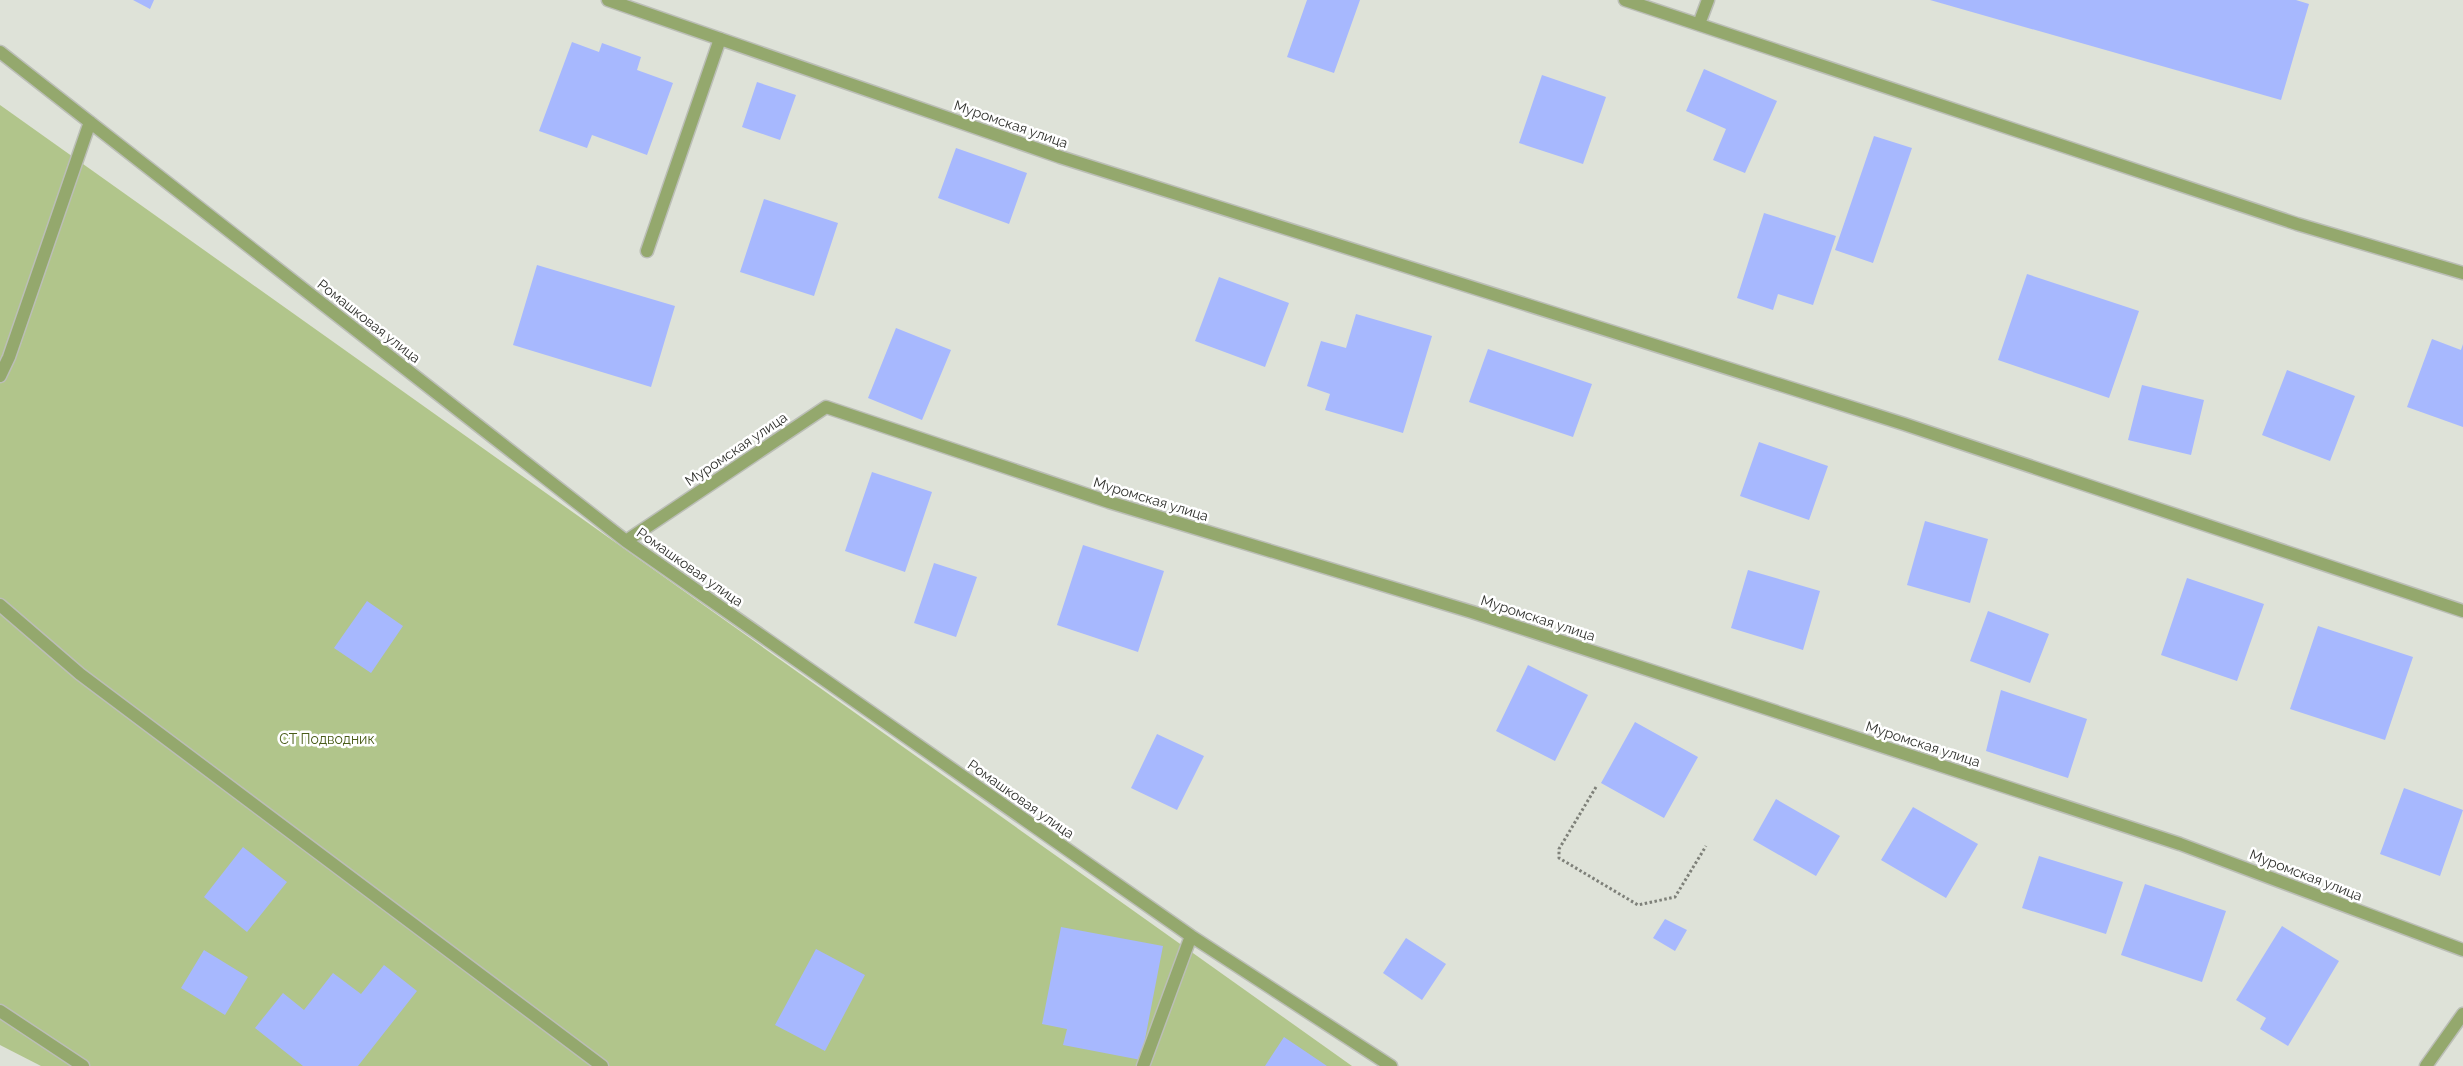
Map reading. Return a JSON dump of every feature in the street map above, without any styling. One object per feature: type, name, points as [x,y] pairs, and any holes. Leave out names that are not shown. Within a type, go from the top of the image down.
[{"type":"street","name":"Муромская улица","points":[[608,0],[1060,157],[1904,424],[2463,611]]},
{"type":"street","points":[[1625,0],[2297,224],[2463,273]]},
{"type":"street","points":[[1699,24],[1708,0]]},
{"type":"street","points":[[647,251],[720,39]]},
{"type":"street","name":"Ромашковая улица","points":[[0,52],[626,541],[1191,936],[1391,1066]]},
{"type":"street","points":[[0,376],[9,357],[90,122]]},
{"type":"street","name":"Муромская улица","points":[[626,541],[826,407],[1109,502],[1472,612],[2171,841],[2463,950]]},
{"type":"street","points":[[0,605],[80,674],[602,1066]]},
{"type":"street","points":[[1143,1066],[1191,936]]},
{"type":"street","points":[[0,1011],[83,1066]]},
{"type":"street","points":[[2426,1066],[2463,1014]]},
{"type":"path","points":[[1596,787],[1558,849],[1559,858],[1638,905],[1675,897],[1706,846]]},
{"type":"green space","name":"СТ Подводник","points":[[0,105],[1352,1066],[41,1066],[0,1045]]},
{"type":"building","points":[[133,0],[154,0],[150,9]]},
{"type":"building","points":[[1307,0],[1360,0],[1334,73],[1287,57]]},
{"type":"building","points":[[1930,0],[2296,0],[2309,4],[2281,100]]},
{"type":"building","points":[[572,42],[599,52],[602,43],[641,57],[637,70],[673,83],[647,155],[592,135],[587,148],[539,131]]},
{"type":"building","points":[[1704,69],[1777,101],[1745,173],[1713,160],[1726,129],[1686,111]]},
{"type":"building","points":[[1542,75],[1606,97],[1583,164],[1519,143]]},
{"type":"building","points":[[757,82],[796,95],[780,140],[742,127]]},
{"type":"building","points":[[1874,136],[1912,148],[1873,263],[1835,250]]},
{"type":"building","points":[[956,148],[1027,173],[1009,224],[938,198]]},
{"type":"building","points":[[764,199],[838,223],[814,296],[740,272]]},
{"type":"building","points":[[1764,213],[1836,236],[1813,305],[1778,294],[1773,310],[1737,298]]},
{"type":"building","points":[[537,265],[675,306],[651,387],[513,345]]},
{"type":"building","points":[[2027,274],[2139,311],[2109,398],[1998,360]]},
{"type":"building","points":[[1219,277],[1289,303],[1265,367],[1195,341]]},
{"type":"building","points":[[1356,314],[1432,336],[1403,433],[1325,410],[1330,394],[1307,386],[1321,341],[1346,348]]},
{"type":"building","points":[[896,328],[951,350],[922,420],[868,398]]},
{"type":"building","points":[[2432,339],[2461,350],[2463,344],[2463,427],[2407,407]]},
{"type":"building","points":[[1488,349],[1592,384],[1573,437],[1469,402]]},
{"type":"building","points":[[2287,370],[2355,396],[2330,461],[2262,435]]},
{"type":"building","points":[[2142,385],[2204,400],[2191,455],[2128,440]]},
{"type":"building","points":[[1759,442],[1828,466],[1809,520],[1740,496]]},
{"type":"building","points":[[872,472],[932,492],[905,572],[845,551]]},
{"type":"building","points":[[1925,521],[1988,539],[1970,603],[1907,585]]},
{"type":"building","points":[[1083,545],[1164,571],[1138,652],[1057,625]]},
{"type":"building","points":[[934,563],[977,577],[956,637],[914,623]]},
{"type":"building","points":[[1748,570],[1820,591],[1803,650],[1731,628]]},
{"type":"building","points":[[2187,578],[2264,604],[2237,681],[2161,655]]},
{"type":"building","points":[[367,601],[403,626],[371,673],[334,648]]},
{"type":"building","points":[[1988,611],[2049,634],[2030,683],[1970,661]]},
{"type":"building","points":[[2318,626],[2413,657],[2385,740],[2290,709]]},
{"type":"building","points":[[1528,665],[1588,695],[1555,761],[1496,731]]},
{"type":"building","points":[[2001,690],[2087,719],[2068,778],[1986,751]]},
{"type":"building","points":[[1635,722],[1698,757],[1664,818],[1601,783]]},
{"type":"building","points":[[1157,734],[1204,756],[1177,810],[1131,788]]},
{"type":"building","points":[[2404,788],[2463,810],[2440,876],[2380,854]]},
{"type":"building","points":[[1776,799],[1840,836],[1816,876],[1753,840]]},
{"type":"building","points":[[1913,807],[1978,844],[1946,898],[1881,860]]},
{"type":"building","points":[[243,847],[287,882],[247,932],[204,897]]},
{"type":"building","points":[[2039,856],[2123,882],[2106,934],[2022,908]]},
{"type":"building","points":[[2145,884],[2226,911],[2202,982],[2121,955]]},
{"type":"building","points":[[1665,919],[1687,930],[1675,951],[1653,938]]},
{"type":"building","points":[[2282,926],[2339,961],[2288,1046],[2260,1029],[2266,1018],[2236,1000]]},
{"type":"building","points":[[1061,927],[1163,946],[1141,1060],[1063,1045],[1067,1029],[1042,1024]]},
{"type":"building","points":[[1406,938],[1446,964],[1422,1000],[1383,973]]},
{"type":"building","points":[[816,949],[865,975],[825,1051],[775,1025]]},
{"type":"building","points":[[204,950],[248,977],[225,1015],[181,988]]},
{"type":"building","points":[[384,965],[417,991],[358,1066],[303,1066],[255,1028],[283,993],[304,1010],[333,973],[361,994]]},
{"type":"building","points":[[1284,1037],[1327,1066],[1265,1066]]}]
